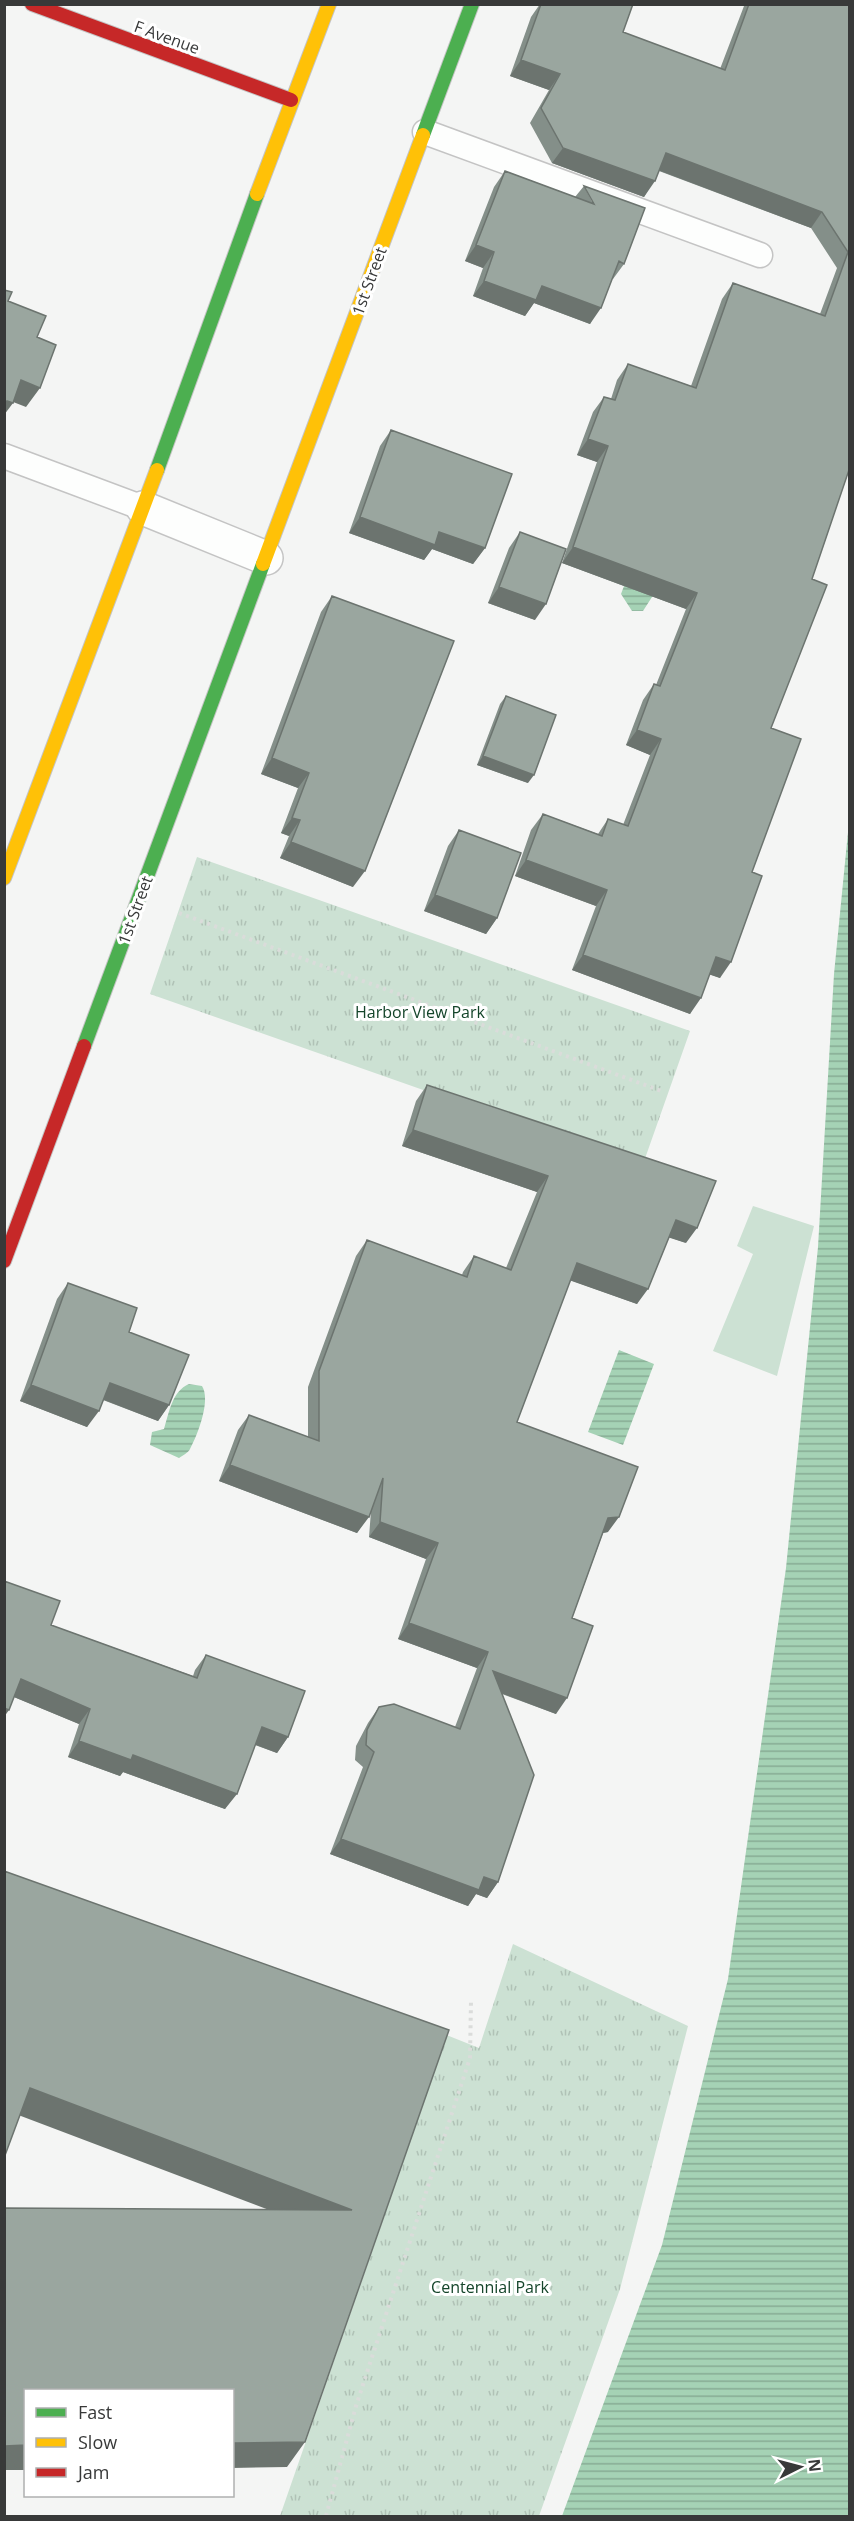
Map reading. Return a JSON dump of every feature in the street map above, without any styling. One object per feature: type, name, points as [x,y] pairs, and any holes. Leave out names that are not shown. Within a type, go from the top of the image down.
[{"type":"street","name":"F Avenue","points":[[32,4],[291,100]]},
{"type":"street","points":[[4,878],[143,508],[291,100],[329,4]]},
{"type":"street","name":"1st Street","points":[[4,1261],[472,4]]},
{"type":"street","points":[[143,508],[266,558]]},
{"type":"lane","points":[[425,132],[760,255]]},
{"type":"lane","points":[[4,456],[143,508]]},
{"type":"path","points":[[139,898],[664,1092]]},
{"type":"path","points":[[327,2517],[356,2406],[470,2058],[471,2001]]},
{"type":"green space","name":"Harbor View Park","points":[[197,857],[690,1031],[642,1167],[150,994]]},
{"type":"green space","points":[[753,1206],[814,1226],[777,1376],[713,1351],[753,1254],[737,1246]]},
{"type":"green space","name":"Centennial Park","points":[[513,1944],[688,2026],[620,2289],[539,2516],[280,2516],[384,2217],[444,2034],[479,2048]]},
{"type":"shaded area","points":[[651,554],[661,593],[652,597],[643,611],[632,611],[621,594],[624,586]]},
{"type":"shaded area","points":[[849,822],[849,2516],[562,2516],[662,2245],[728,1979],[786,1568],[818,1247],[834,974]]},
{"type":"shaded area","points":[[619,1350],[654,1364],[623,1445],[588,1432]]},
{"type":"shaded area","points":[[189,1384],[202,1386],[204,1408],[197,1435],[190,1449],[179,1458],[150,1445],[152,1432],[164,1429],[175,1397],[183,1387]]},
{"type":"building","points":[[541,4],[633,4],[623,32],[725,70],[749,4],[849,4],[849,470],[812,579],[827,585],[771,728],[801,739],[752,872],[762,876],[731,962],[716,957],[701,998],[583,955],[607,890],[526,860],[543,814],[602,836],[608,819],[628,826],[661,739],[637,730],[654,684],[660,686],[697,593],[573,547],[608,446],[588,439],[604,397],[615,400],[628,364],[696,388],[733,283],[825,316],[848,252],[822,212],[666,153],[655,181],[563,148],[541,108],[560,74],[521,60]]},
{"type":"building","points":[[505,171],[594,204],[584,186],[645,208],[624,264],[619,261],[601,308],[542,286],[536,300],[484,281],[494,252],[476,245]]},
{"type":"building","points":[[4,290],[12,292],[8,301],[46,316],[37,337],[56,345],[40,388],[21,380],[13,403],[7,401],[4,408]]},
{"type":"building","points":[[391,430],[512,474],[485,548],[439,532],[435,545],[360,517]]},
{"type":"building","points":[[520,532],[566,549],[546,604],[499,587]]},
{"type":"building","points":[[332,596],[454,641],[365,871],[291,842],[300,820],[292,818],[309,773],[272,758]]},
{"type":"building","points":[[506,696],[556,715],[534,775],[483,756]]},
{"type":"building","points":[[459,830],[521,853],[497,918],[435,895]]},
{"type":"building","points":[[427,1085],[716,1181],[697,1228],[676,1220],[648,1289],[577,1263],[517,1422],[638,1467],[619,1517],[608,1518],[572,1618],[593,1626],[567,1698],[493,1671],[534,1775],[498,1882],[484,1877],[479,1890],[341,1839],[374,1752],[366,1745],[367,1730],[379,1707],[394,1704],[460,1729],[488,1652],[409,1623],[438,1543],[380,1522],[383,1478],[369,1517],[230,1465],[249,1415],[319,1441],[319,1371],[367,1240],[467,1277],[474,1256],[511,1270],[548,1176],[413,1130]]},
{"type":"building","points":[[68,1283],[137,1308],[129,1332],[189,1355],[169,1405],[110,1383],[99,1411],[31,1385]]},
{"type":"building","points":[[4,1581],[60,1601],[51,1625],[197,1678],[206,1655],[305,1691],[288,1737],[262,1727],[237,1794],[133,1755],[131,1760],[79,1741],[90,1709],[21,1679],[9,1710],[4,1708]]},
{"type":"building","points":[[4,1871],[449,2030],[305,2442],[234,2443],[234,2389],[24,2389],[24,2445],[4,2446],[4,2208],[352,2210],[30,2088],[4,2158]]},
{"type":"traffic: fast","points":[[423,135],[472,4]]},
{"type":"traffic: fast","points":[[157,470],[257,194]]},
{"type":"traffic: fast","points":[[84,1046],[263,564]]},
{"type":"traffic: slow","points":[[257,194],[329,4]]},
{"type":"traffic: slow","points":[[263,564],[423,135]]},
{"type":"traffic: slow","points":[[4,878],[157,470]]},
{"type":"traffic: jam","points":[[32,4],[291,100]]},
{"type":"traffic: jam","points":[[4,1261],[84,1046]]}]
